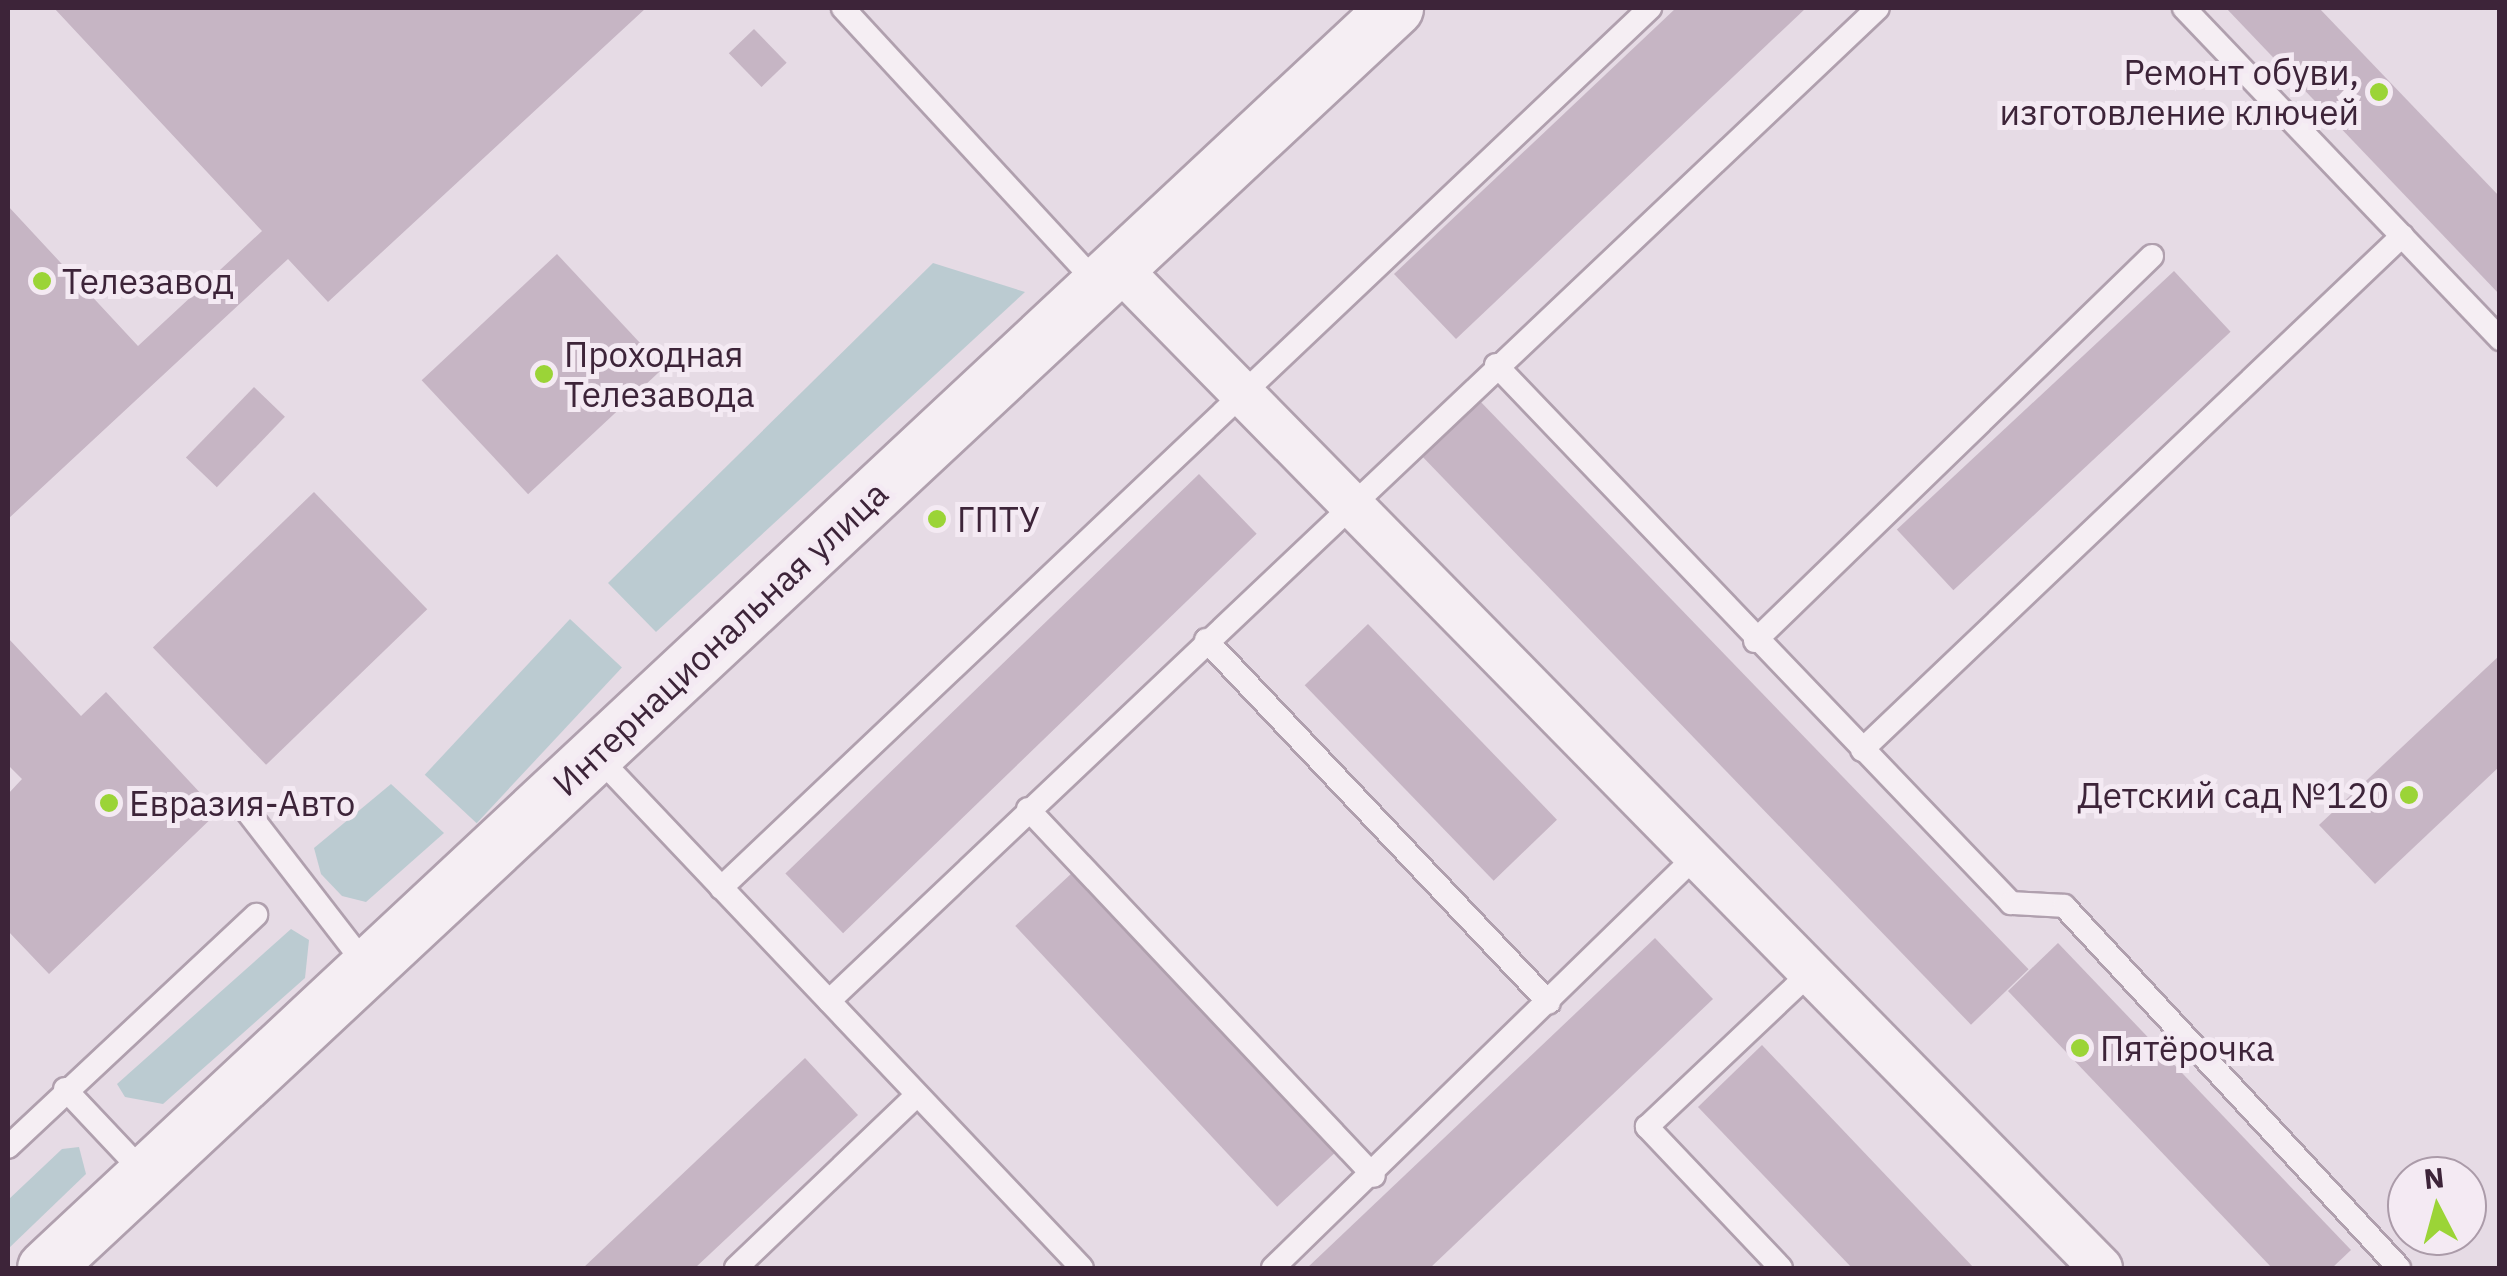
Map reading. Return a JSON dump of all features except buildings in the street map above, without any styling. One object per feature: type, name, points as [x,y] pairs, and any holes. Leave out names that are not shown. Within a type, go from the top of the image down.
[{"type":"street","name":"Интернациональная улица","points":[[45,1268],[1395,8]]},
{"type":"street","points":[[1109,277],[1240,392],[2100,1268]]},
{"type":"lane","points":[[843,8],[1109,277]]},
{"type":"lane","points":[[721,888],[1240,392],[1650,8]]},
{"type":"lane","points":[[829,1001],[1348,502],[1878,8]]},
{"type":"lane","points":[[2184,8],[2500,339]]},
{"type":"lane","points":[[1862,750],[2402,236]]},
{"type":"lane","points":[[1755,641],[2152,256]]},
{"type":"lane","points":[[1496,365],[1755,641],[2011,903],[2064,906],[2391,1266]]},
{"type":"lane","points":[[1206,640],[1549,1003]]},
{"type":"lane","points":[[595,754],[1082,1268]]},
{"type":"lane","points":[[1028,809],[1374,1176]]},
{"type":"lane","points":[[246,810],[366,966]]},
{"type":"lane","points":[[1273,1268],[1374,1176],[1696,856]]},
{"type":"lane","points":[[8,1146],[256,915]]},
{"type":"lane","points":[[1781,1268],[1647,1127],[1810,972]]},
{"type":"lane","points":[[65,1090],[146,1174]]},
{"type":"lane","points":[[736,1268],[917,1095]]},
{"type":"shaded area","points":[[933,263],[1025,292],[656,632],[608,583]]},
{"type":"shaded area","points":[[570,619],[622,667],[477,823],[425,775]]},
{"type":"shaded area","points":[[391,784],[444,833],[366,902],[342,896],[321,874],[314,848]]},
{"type":"shaded area","points":[[291,929],[309,940],[305,978],[163,1104],[125,1097],[117,1084]]},
{"type":"shaded area","points":[[79,1147],[86,1174],[8,1249],[8,1200],[62,1149]]},
{"type":"place","name":"Ремонт обуви, изготовление ключей","points":[[2379,92]]},
{"type":"place","name":"Телезавод","points":[[42,281]]},
{"type":"place","name":"Проходная Телезавода","points":[[544,374]]},
{"type":"place","name":"ГПТУ","points":[[937,519]]},
{"type":"place","name":"Детский сад №120","points":[[2409,795]]},
{"type":"place","name":"Евразия-Авто","points":[[109,803]]},
{"type":"place","name":"Пятёрочка","points":[[2080,1048]]}]
